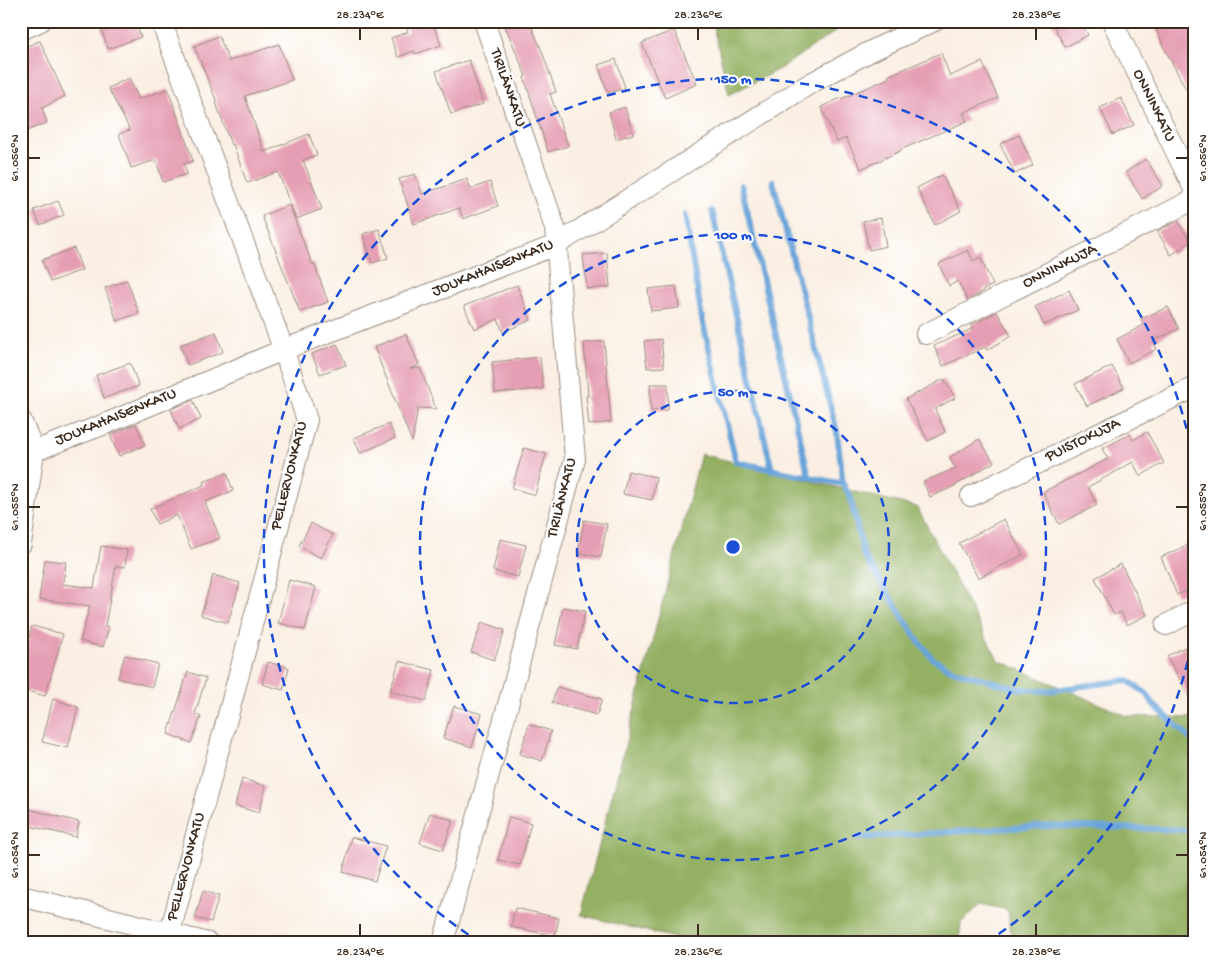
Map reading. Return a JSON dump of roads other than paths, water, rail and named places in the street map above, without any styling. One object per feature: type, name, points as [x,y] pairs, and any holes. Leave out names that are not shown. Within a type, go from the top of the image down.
[{"type":"street","points":[[21,30],[41,21]]},
{"type":"street","name":"PELLERVONKATU","points":[[161,21],[283,350],[307,420],[168,938]]},
{"type":"street","name":"TIRILÄNKATU","points":[[443,943],[575,459],[555,228],[484,21]]},
{"type":"street","name":"JOUKAHAISENKATU","points":[[28,454],[283,350],[556,245],[811,83],[873,50],[934,21]]},
{"type":"street","name":"ONNINKATU","points":[[1112,21],[1195,191]]},
{"type":"street","name":"ONNINKUJA","points":[[926,334],[1187,203],[1195,202]]},
{"type":"street","name":"PUISTOKUJA","points":[[971,496],[1195,387]]},
{"type":"street","points":[[21,420],[28,454],[21,544]]},
{"type":"street","points":[[1166,625],[1195,610]]},
{"type":"street","points":[[21,896],[168,938],[208,943]]},
{"type":"waterway","points":[[773,181],[837,432],[843,484],[850,496],[864,556],[917,639],[933,659],[953,670],[1014,688],[1046,691],[1127,680],[1147,694],[1154,705],[1195,743]]},
{"type":"waterway","points":[[741,185],[809,477]]},
{"type":"waterway","points":[[712,211],[772,470]]},
{"type":"waterway","points":[[685,214],[702,319],[736,462],[843,484]]},
{"type":"waterway","points":[[859,838],[1045,826],[1195,830]]}]
